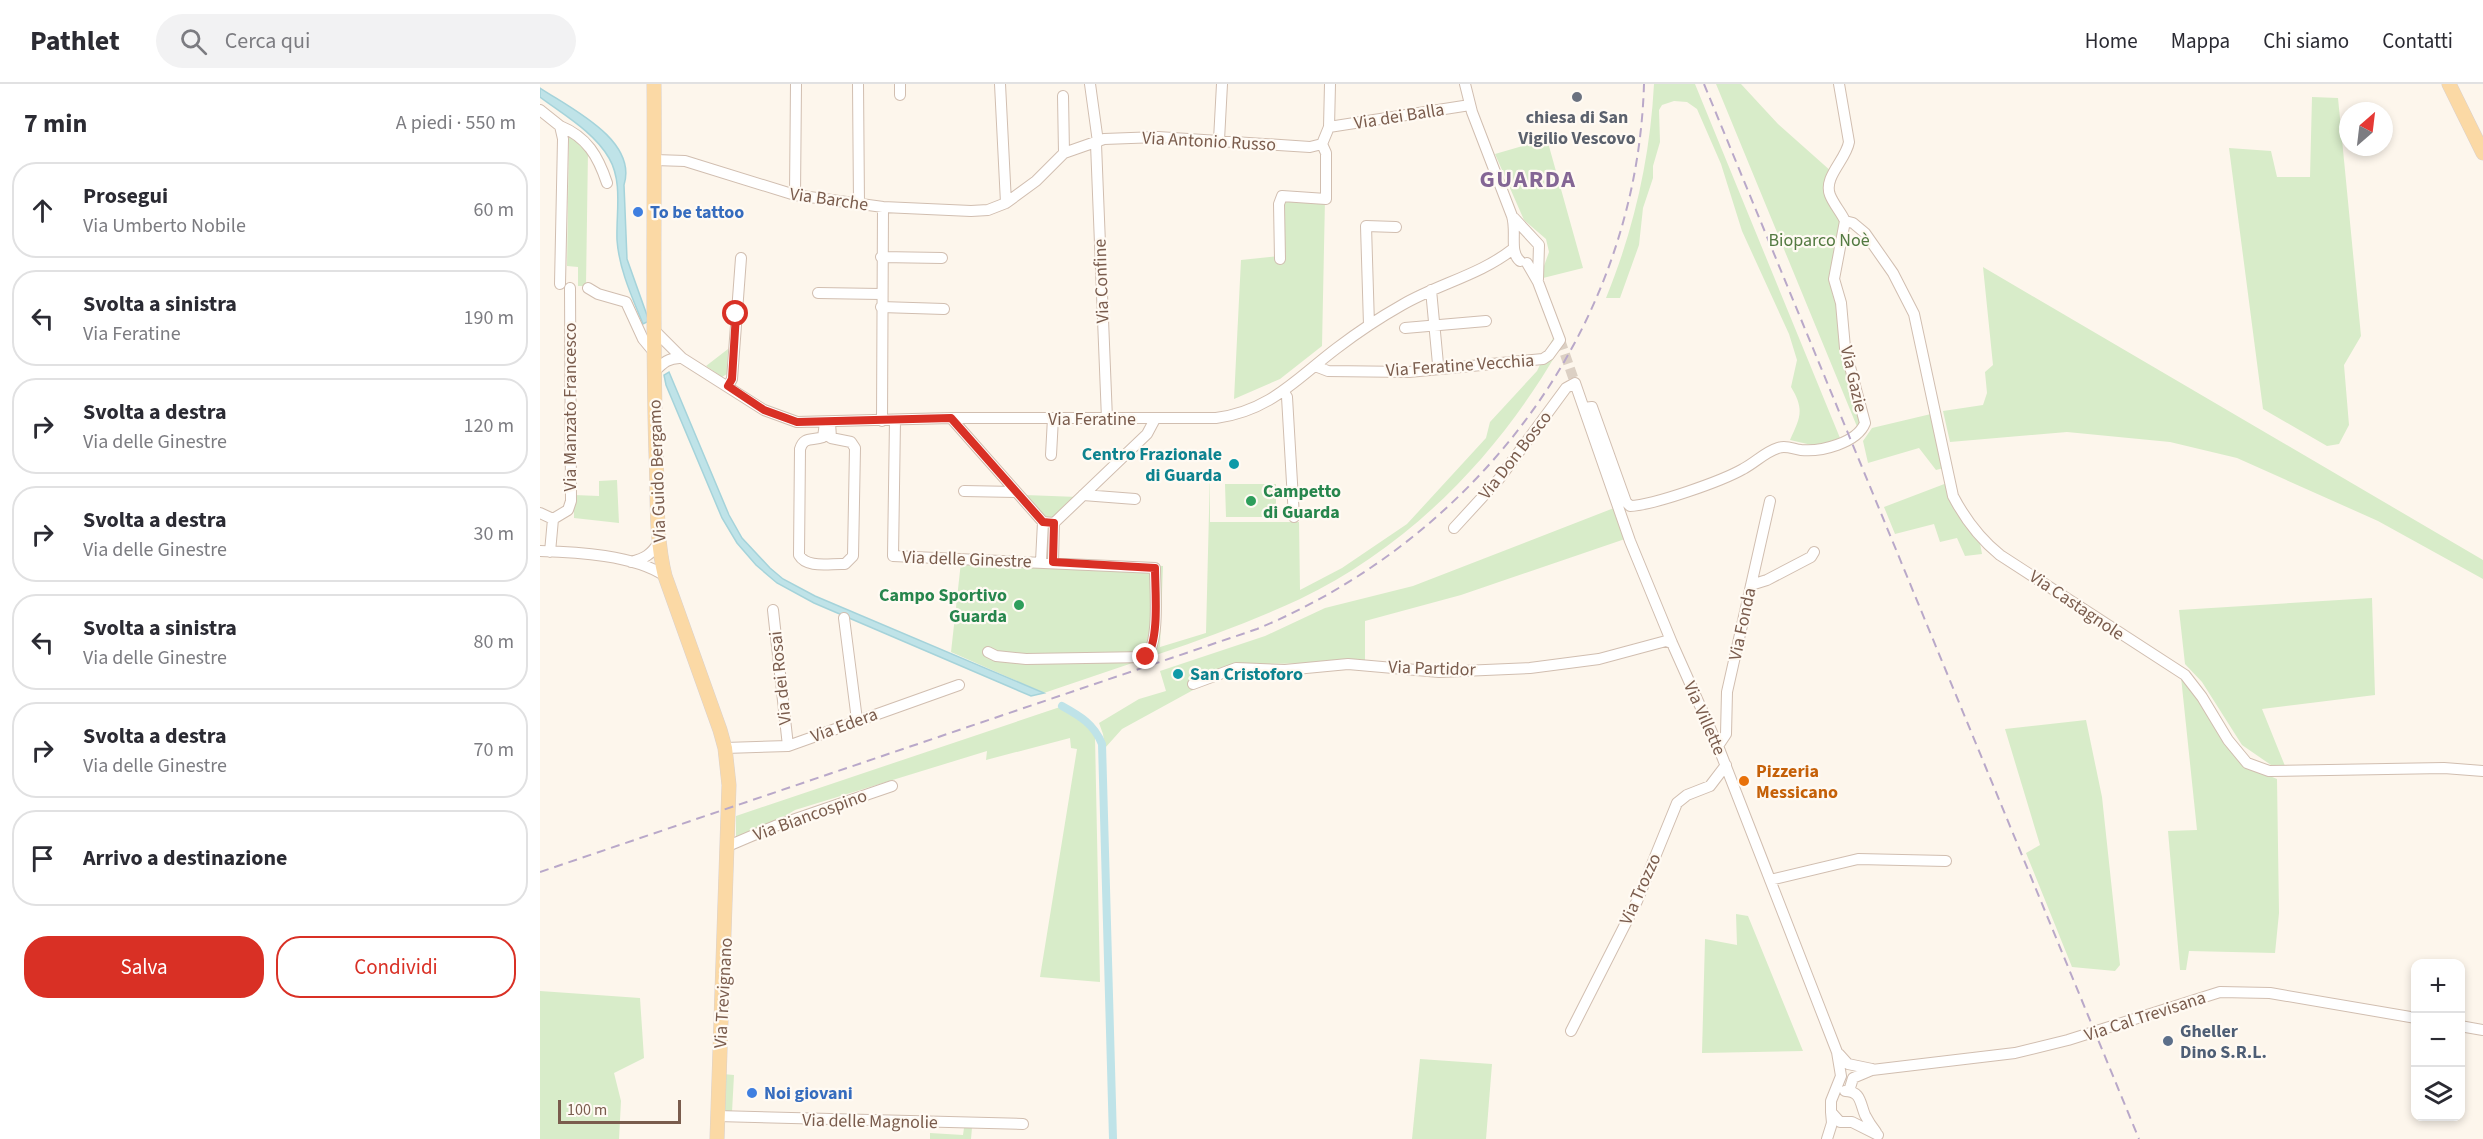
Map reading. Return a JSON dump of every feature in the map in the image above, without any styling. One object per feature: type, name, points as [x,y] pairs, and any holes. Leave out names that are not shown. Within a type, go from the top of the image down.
[{"type":"main road","name":"Via Guido Bergamo","points":[[654,84],[653,352],[656,507],[659,542],[665,576],[725,748],[730,795],[728,846]]},
{"type":"main road","points":[[2449,84],[2483,153]]},
{"type":"main road","name":"Via Trevignano","points":[[717,1139],[728,846]]},
{"type":"street","points":[[795,195],[796,84]]},
{"type":"street","points":[[858,84],[859,204]]},
{"type":"street","points":[[1000,84],[1006,203]]},
{"type":"street","name":"Via Confine","points":[[1090,84],[1097,143],[1107,419]]},
{"type":"street","points":[[1219,140],[1222,84]]},
{"type":"street","points":[[1280,259],[1279,204],[1282,196],[1326,199],[1326,153],[1322,144],[1329,127],[1330,84]]},
{"type":"street","points":[[1465,84],[1470,105],[1512,216],[1515,230],[1515,257],[1523,262],[1538,282]]},
{"type":"street","points":[[1839,84],[1849,142],[1848,150],[1828,184],[1829,193],[1845,220]]},
{"type":"street","points":[[1063,96],[1064,153]]},
{"type":"street","name":"Via dei Balla","points":[[1329,127],[1470,105]]},
{"type":"street","points":[[540,110],[592,149],[607,183]]},
{"type":"street","name":"Via Manzato Francesco","points":[[553,519],[568,510],[571,501],[563,139],[560,126]]},
{"type":"street","name":"Via Antonio Russo","points":[[1097,143],[1127,137],[1219,140],[1310,147],[1322,144]]},
{"type":"street","name":"Via Barche","points":[[655,160],[685,161],[795,195],[882,207],[971,211],[988,210],[1006,203],[1036,181],[1064,153],[1097,143]]},
{"type":"street","points":[[882,207],[882,420]]},
{"type":"street","points":[[1512,216],[1539,245],[1538,282]]},
{"type":"street","name":"Via Gazie","points":[[1584,408],[1592,407],[1626,502],[1630,506],[1650,502],[1729,476],[1745,469],[1766,453],[1781,447],[1801,450],[1819,449],[1858,435],[1864,423],[1845,348],[1841,303],[1834,279],[1845,220]]},
{"type":"street","name":"Via Castagnole","points":[[1845,220],[1853,223],[1865,233],[1893,273],[1914,314],[1953,496],[1961,512],[1986,544],[2185,675],[2202,697],[2228,740],[2247,763],[2269,771],[2444,768],[2483,771]]},
{"type":"street","points":[[1369,325],[1366,226],[1396,227]]},
{"type":"street","points":[[1514,246],[1521,237],[1532,237]]},
{"type":"street","name":"Via Feratine","points":[[676,355],[764,410],[797,422],[828,423],[951,418],[1205,419],[1226,417],[1262,405],[1284,392],[1369,325],[1431,290],[1493,263],[1514,246]]},
{"type":"street","points":[[1523,262],[1534,260],[1539,254]]},
{"type":"street","points":[[881,257],[942,258]]},
{"type":"street","points":[[728,386],[732,379],[741,258]]},
{"type":"street","name":"Via Feratine","points":[[1493,263],[1523,262]]},
{"type":"street","name":"Via Feratine Vecchia","points":[[1315,366],[1322,370],[1364,372],[1448,369],[1543,359],[1549,356],[1560,340],[1538,282]]},
{"type":"street","points":[[588,288],[598,294],[626,302],[643,339],[653,352],[659,346],[676,355]]},
{"type":"street","points":[[1431,290],[1438,364]]},
{"type":"street","points":[[818,293],[881,294]]},
{"type":"street","points":[[881,307],[944,309]]},
{"type":"street","points":[[1405,328],[1486,321]]},
{"type":"street","points":[[653,329],[676,355]]},
{"type":"street","points":[[654,374],[665,361],[676,355]]},
{"type":"street","name":"Via Villette","points":[[1575,383],[1630,541],[1726,765],[1837,1052],[1845,1067],[1848,1091]]},
{"type":"street","name":"Via Don Bosco","points":[[1454,528],[1499,479],[1566,388],[1575,383]]},
{"type":"street","points":[[1284,392],[1287,397],[1294,517]]},
{"type":"street","points":[[951,418],[1016,492],[1048,523],[1083,495],[1147,434],[1155,419]]},
{"type":"street","points":[[1051,455],[1053,418]]},
{"type":"street","name":"Via delle Ginestre","points":[[895,420],[893,556],[1155,568],[1154,636],[1146,657],[1026,659],[996,656],[988,652]]},
{"type":"street","points":[[828,423],[831,438],[851,442],[855,448],[853,555],[845,564],[813,564],[805,562],[799,555],[800,449],[808,438],[823,437],[828,423]]},
{"type":"street","points":[[964,491],[1016,492]]},
{"type":"street","points":[[1083,495],[1135,499]]},
{"type":"street","name":"Via Fonda","points":[[1718,746],[1726,734],[1727,692],[1770,501]]},
{"type":"street","points":[[540,513],[553,519],[545,552],[579,554],[631,562],[657,570],[665,576]]},
{"type":"street","name":"Via delle Ginestre","points":[[1041,561],[1048,523]]},
{"type":"street","name":"Via delle Ginestre","points":[[1048,523],[1053,562]]},
{"type":"street","points":[[631,562],[645,558],[652,553],[659,542]]},
{"type":"street","points":[[1751,585],[1767,580],[1811,557],[1814,552]]},
{"type":"street","name":"Via dei Rosai","points":[[773,610],[788,746]]},
{"type":"street","points":[[844,618],[857,720]]},
{"type":"street","name":"Via Partidor","points":[[1192,684],[1236,668],[1285,670],[1348,664],[1439,672],[1530,668],[1599,659],[1666,641],[1672,643]]},
{"type":"street","name":"Via Edera","points":[[725,748],[788,746],[959,685]]},
{"type":"street","name":"Via Trozzo","points":[[1571,1032],[1637,901],[1677,803],[1687,795],[1710,786],[1726,765]]},
{"type":"street","name":"Via Biancospino","points":[[728,846],[786,822],[892,786]]},
{"type":"street","points":[[1770,880],[1858,859],[1946,861]]},
{"type":"street","name":"Via Cal Trevisana","points":[[1848,1091],[1852,1078],[1873,1070],[2014,1053],[2068,1040],[2220,992],[2270,993],[2411,1017]]},
{"type":"street","points":[[2465,1027],[2483,1030]]},
{"type":"street","name":"Via Villette","points":[[1828,1139],[1832,1123],[1831,1101],[1841,1076],[1837,1052]]},
{"type":"street","name":"Via Cal Trevisana","points":[[1837,1052],[1848,1064],[1873,1070]]},
{"type":"street","points":[[1873,1070],[1857,1084],[1866,1118],[1880,1137]]},
{"type":"street","points":[[1828,1139],[1859,1117],[1862,1104],[1856,1094],[1848,1091],[1834,1097]]},
{"type":"street","points":[[1831,1112],[1836,1119],[1880,1137]]},
{"type":"street","name":"Via delle Magnolie","points":[[717,1116],[1023,1124]]},
{"type":"green space","points":[[1654,84],[1695,84],[1840,438],[1816,446],[1790,440],[1800,414],[1798,402],[1791,387],[1797,360],[1789,334],[1742,231],[1721,164],[1697,109],[1687,102],[1674,101],[1662,105],[1659,110],[1660,142],[1653,166],[1653,178],[1643,208],[1639,245],[1620,298],[1606,298],[1625,246],[1639,193],[1649,139]]},
{"type":"green space","name":"Bioparco Noè","points":[[1716,84],[1741,84],[1778,124],[1832,172],[1827,180],[1842,219],[1833,271],[1860,421],[1858,429]]},
{"type":"green space","points":[[2312,97],[2338,98],[2339,156],[2344,156],[2361,336],[2344,365],[2349,425],[2339,444],[2327,446],[2263,409],[2229,148],[2271,151],[2277,177],[2310,177]]},
{"type":"green space","points":[[569,134],[588,151],[586,286],[578,286],[578,267],[567,266]]},
{"type":"green space","points":[[1547,139],[1583,268],[1543,278],[1549,252],[1546,239],[1524,220],[1495,154]]},
{"type":"green space","points":[[1279,191],[1325,199],[1322,346],[1280,379],[1234,399],[1241,260],[1279,256]]},
{"type":"green space","points":[[1983,267],[2483,560],[2483,579],[2378,521],[2237,458],[2170,442],[2067,432],[1950,442],[1943,411],[1983,405],[1987,393],[1985,372],[1993,365]]},
{"type":"green space","points":[[1553,338],[1558,351],[1534,390],[1479,462],[1414,525],[1378,553],[1300,599],[1206,638],[1044,693],[951,652],[961,562],[1163,566],[1160,647],[1206,633],[1210,472],[1210,522],[1299,522],[1300,590],[1342,568],[1407,524],[1486,438],[1490,422],[1537,371]]},
{"type":"green space","points":[[728,349],[727,374],[722,377],[706,366]]},
{"type":"green space","points":[[1931,414],[1944,468],[1936,470],[1919,448],[1868,463],[1863,441],[1872,428]]},
{"type":"green space","points":[[617,480],[619,523],[574,518],[574,495],[599,496],[599,481]]},
{"type":"green space","points":[[1947,483],[1980,543],[1982,554],[1965,556],[1957,538],[1940,542],[1934,524],[1895,534],[1884,507]]},
{"type":"green space","name":"Campetto di Guarda","points":[[1225,484],[1276,484],[1276,517],[1226,517]]},
{"type":"green space","points":[[1025,495],[1078,497],[1054,519],[1046,518]]},
{"type":"green space","points":[[1614,508],[1625,539],[1461,595],[1365,621],[1365,663],[1254,664],[1195,689],[1122,729],[1105,748],[1099,723],[1139,699],[1166,691],[1160,671],[1265,636],[1325,608],[1413,586]]},
{"type":"green space","points":[[2372,598],[2375,695],[2262,709],[2285,766],[2271,765],[2242,745],[2202,682],[2185,664],[2179,610]]},
{"type":"green space","points":[[2181,677],[2253,769],[2277,779],[2279,913],[2275,953],[2189,951],[2186,970],[2180,970],[2168,831],[2197,830]]},
{"type":"green space","points":[[1060,707],[1084,721],[1095,737],[1100,982],[1040,977],[1077,749],[1071,748],[1070,738],[986,760],[987,751],[795,810],[770,825],[736,838],[736,816]]},
{"type":"green space","points":[[2086,720],[2102,797],[2120,965],[2115,971],[2072,967],[2026,853],[2040,845],[2005,729]]},
{"type":"green space","points":[[1736,914],[1748,916],[1803,1051],[1702,1053],[1705,939],[1737,945]]},
{"type":"green space","points":[[540,991],[640,998],[644,1058],[614,1073],[621,1101],[619,1139],[540,1139]]},
{"type":"green space","points":[[1420,1059],[1492,1064],[1486,1139],[1412,1139]]},
{"type":"green space","points":[[723,1074],[734,1075],[732,1112],[721,1111]]},
{"type":"green space","points":[[964,1128],[972,1128],[971,1139],[930,1139],[930,1133],[963,1135]]},
{"type":"water","points":[[540,88],[598,127],[621,154],[626,169],[624,185],[627,259],[649,321],[643,324],[620,262],[617,240],[618,198],[613,167],[595,140],[578,124],[540,97]]},
{"type":"water","points":[[669,372],[729,515],[742,538],[770,568],[783,579],[815,596],[1044,693],[1031,696],[814,603],[777,583],[756,565],[737,543],[722,518],[666,385],[664,375]]},
{"type":"waterway","points":[[1062,706],[1091,726],[1102,744],[1113,1139]]},
{"type":"tunnel","points":[[1560,340],[1575,383]]},
{"type":"railway","points":[[540,872],[1257,629],[1337,589],[1410,539],[1475,480],[1531,413],[1577,339],[1612,259],[1634,173],[1644,84]]},
{"type":"railway","points":[[1704,84],[2139,1139]]},
{"type":"place","name":"chiesa di San Vigilio Vescovo","points":[[1577,97]]},
{"type":"place","name":"To be tattoo","points":[[638,212]]},
{"type":"place","name":"Centro Frazionale di Guarda","points":[[1234,464]]},
{"type":"place","name":"Campetto di Guarda","points":[[1251,501]]},
{"type":"place","name":"Campo Sportivo Guarda","points":[[1019,605]]},
{"type":"place","name":"San Cristoforo","points":[[1178,674]]},
{"type":"place","name":"Pizzeria Messicano","points":[[1744,781]]},
{"type":"place","name":"Gheller Dino S.R.L.","points":[[2168,1041]]},
{"type":"place","name":"Noi giovani","points":[[752,1093]]},
{"type":"district","name":"GUARDA","points":[[1528,179]]},
{"type":"route","points":[[736,314],[732,379],[728,386],[764,410],[785,419],[811,423],[951,418],[1043,522],[1054,523],[1053,562],[1155,568],[1154,636],[1152,648],[1146,657]]}]
